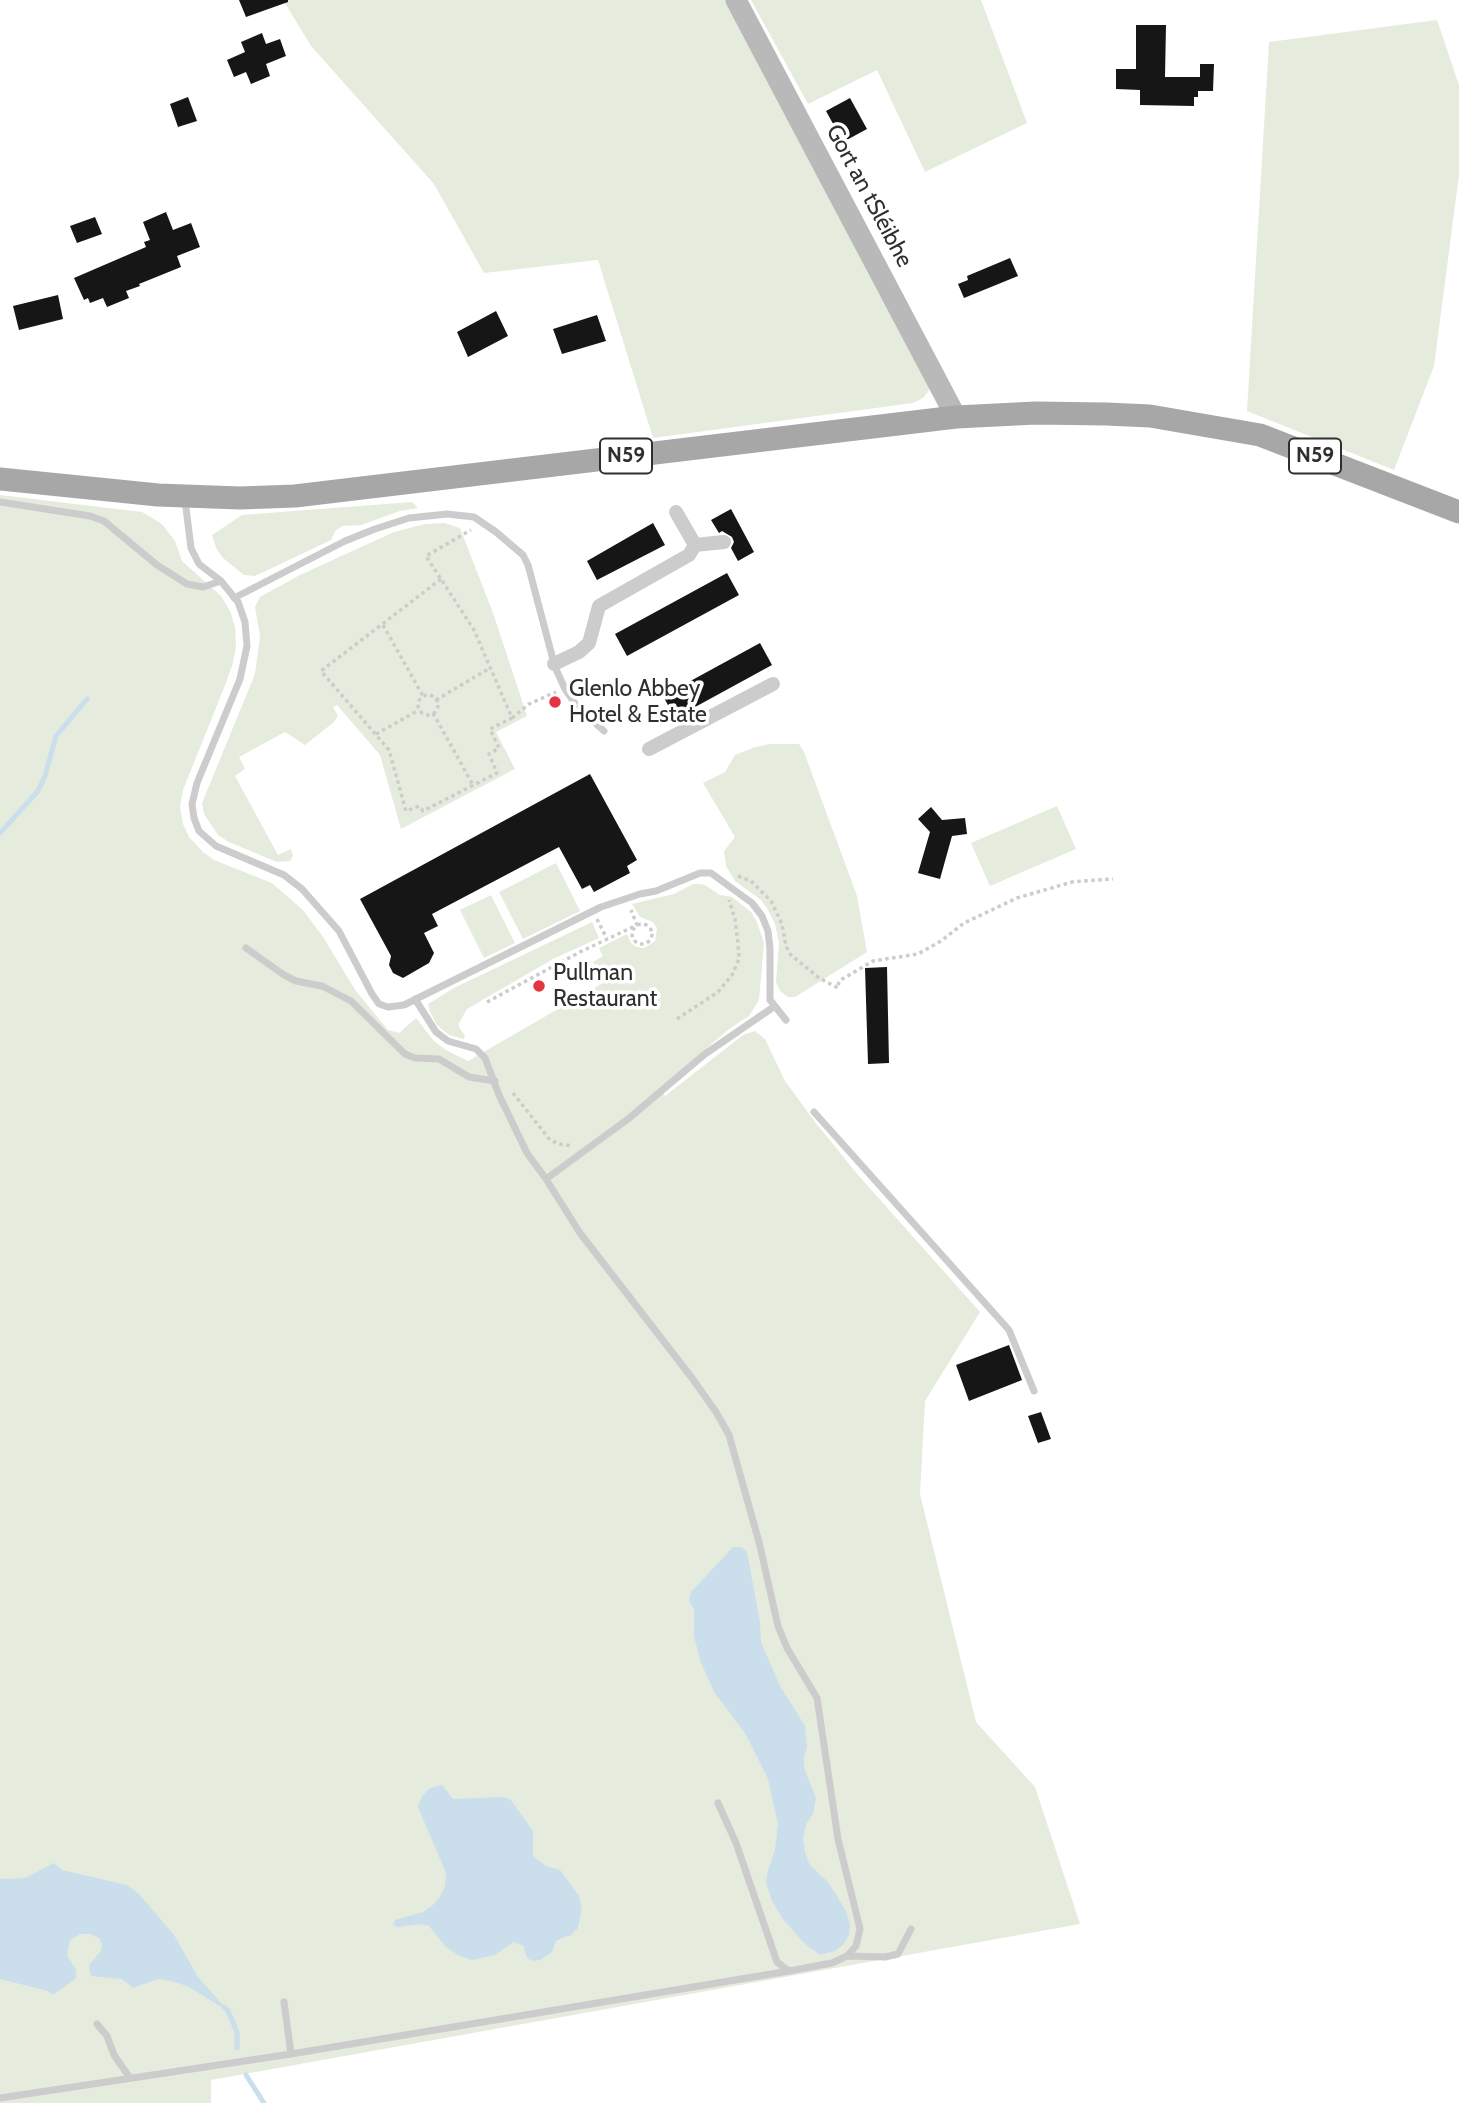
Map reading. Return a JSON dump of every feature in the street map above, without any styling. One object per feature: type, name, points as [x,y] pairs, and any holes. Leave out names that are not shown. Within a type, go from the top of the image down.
[{"type":"main road","name":"N59","points":[[0,479],[185,496],[240,498],[328,493],[956,417],[1036,413],[1106,414],[1150,416],[1237,430],[1294,447],[1459,512]]},
{"type":"street","name":"Gort an tSléibhe","points":[[736,0],[956,417]]},
{"type":"street","points":[[676,512],[695,545]]},
{"type":"street","points":[[695,545],[724,542]]},
{"type":"street","points":[[554,664],[579,652],[589,643],[599,607],[689,555],[695,545]]},
{"type":"street","points":[[649,750],[773,684]]},
{"type":"lane","points":[[185,496],[191,548],[199,564],[221,581],[234,597],[245,622],[247,646],[244,664],[197,783],[192,804],[194,818],[200,831],[216,846],[284,875],[302,888],[340,931],[379,1004],[388,1007],[404,1005],[593,911],[626,898],[656,891],[700,873],[710,873],[752,903],[762,916],[768,931],[770,949],[770,1000],[786,1020]]},
{"type":"lane","points":[[0,502],[90,516],[104,521],[157,565],[187,584],[203,587],[221,581]]},
{"type":"lane","points":[[234,597],[345,541],[386,525],[409,518],[447,514],[474,517],[512,544],[528,565],[554,664],[564,688],[578,708],[604,731]]},
{"type":"lane","points":[[246,948],[284,975],[296,981],[322,986],[360,1007],[381,1033],[404,1054],[415,1058],[439,1059],[469,1077],[495,1081]]},
{"type":"lane","points":[[0,2098],[291,2054],[789,1971],[832,1963],[847,1956],[856,1946],[860,1929],[838,1839],[817,1698],[787,1648],[778,1626],[759,1542],[729,1434],[692,1378],[580,1233],[527,1153],[485,1058],[475,1049],[449,1041],[436,1032],[415,999]]},
{"type":"lane","points":[[546,1179],[628,1119],[705,1055],[775,1006]]},
{"type":"lane","points":[[814,1112],[1009,1330],[1034,1391]]},
{"type":"lane","points":[[718,1803],[736,1843],[777,1962],[789,1971]]},
{"type":"lane","points":[[847,1956],[885,1957],[898,1954],[911,1929]]},
{"type":"lane","points":[[284,2002],[291,2054]]},
{"type":"lane","points":[[97,2024],[107,2036],[114,2055],[130,2078]]},
{"type":"path","points":[[479,521],[473,529],[426,556],[474,630],[512,718]]},
{"type":"path","points":[[441,579],[321,671],[389,750],[407,811],[419,806],[422,811],[498,773],[489,754],[499,748],[490,729],[512,718],[529,704],[564,688]]},
{"type":"path","points":[[382,624],[423,696]]},
{"type":"path","points":[[436,699],[490,668]]},
{"type":"path","points":[[423,696],[436,699],[438,706],[433,713],[424,714],[419,710],[418,703],[423,696]]},
{"type":"path","points":[[376,734],[419,710]]},
{"type":"path","points":[[433,713],[473,785]]},
{"type":"path","points":[[838,988],[839,981],[873,961],[918,954],[964,923],[1017,898],[1072,882],[1113,879]]},
{"type":"path","points":[[677,1019],[718,992],[732,975],[739,959],[735,919],[723,882]]},
{"type":"path","points":[[626,898],[637,925]]},
{"type":"path","points":[[593,911],[607,939]]},
{"type":"path","points":[[487,1002],[637,925],[643,924],[651,929],[653,935],[647,943],[640,944],[633,937],[633,930],[637,925]]},
{"type":"path","points":[[495,1081],[502,1082],[510,1090],[550,1140],[559,1144],[588,1147]]},
{"type":"green space","points":[[283,0],[726,0],[931,385],[928,392],[913,403],[653,438],[598,260],[484,273],[434,184],[311,46]]},
{"type":"green space","points":[[751,0],[981,0],[1027,123],[925,172],[877,70],[808,104]]},
{"type":"green space","points":[[1437,20],[1459,85],[1459,175],[1434,366],[1394,470],[1247,411],[1269,42]]},
{"type":"green space","points":[[0,495],[142,512],[162,524],[175,541],[182,561],[221,596],[235,627],[236,647],[224,688],[183,790],[180,807],[183,824],[189,837],[214,860],[272,883],[303,910],[356,991],[388,1030],[399,1033],[416,1018],[434,1041],[468,1061],[603,983],[593,962],[603,956],[599,948],[627,934],[636,947],[644,948],[655,941],[657,928],[653,922],[640,917],[632,904],[674,894],[693,884],[699,884],[720,895],[732,897],[751,912],[764,943],[759,1000],[749,1016],[729,1029],[660,1088],[665,1096],[743,1035],[755,1031],[765,1039],[785,1081],[815,1122],[858,1175],[980,1312],[925,1401],[920,1494],[976,1722],[1035,1787],[1080,1924],[211,2080],[211,2103],[0,2103]]},
{"type":"green space","points":[[412,502],[418,508],[400,511],[361,525],[343,526],[336,530],[331,540],[255,576],[244,575],[223,558],[212,535],[242,515]]},
{"type":"green space","points":[[445,523],[460,528],[493,613],[527,716],[496,732],[515,769],[401,829],[380,755],[337,705],[333,707],[338,716],[334,722],[305,745],[285,732],[239,757],[245,769],[235,776],[278,855],[291,849],[293,856],[290,861],[277,862],[218,835],[204,814],[202,803],[255,674],[260,636],[255,607],[260,597],[300,575],[394,532],[425,524]]},
{"type":"green space","points":[[770,744],[799,744],[804,752],[857,896],[867,952],[795,997],[788,997],[780,991],[776,982],[779,943],[775,924],[768,910],[761,900],[735,881],[726,866],[724,851],[735,837],[703,783],[725,772],[735,755]]},
{"type":"green space","points":[[1057,806],[1076,849],[990,886],[971,843]]},
{"type":"green space","points":[[556,863],[580,911],[523,939],[499,892]]},
{"type":"green space","points":[[491,895],[515,943],[484,958],[460,910]]},
{"type":"green space","points":[[592,922],[599,938],[553,959],[467,1009],[459,1023],[464,1039],[449,1035],[437,1025],[428,1004],[454,988]]},
{"type":"water","points":[[733,1547],[742,1547],[747,1552],[761,1642],[780,1686],[805,1726],[807,1748],[804,1768],[816,1798],[803,1838],[805,1853],[810,1865],[827,1881],[837,1896],[850,1924],[849,1935],[843,1945],[835,1951],[820,1955],[804,1943],[782,1918],[772,1901],[766,1883],[775,1850],[778,1824],[768,1779],[745,1733],[714,1692],[700,1660],[694,1636],[694,1609],[689,1601],[691,1592]]},
{"type":"water","points":[[442,1785],[453,1799],[510,1799],[533,1831],[533,1856],[546,1866],[560,1870],[579,1896],[582,1909],[578,1928],[570,1936],[556,1941],[552,1952],[540,1960],[527,1958],[523,1946],[514,1942],[495,1955],[472,1960],[446,1947],[429,1926],[420,1924],[397,1927],[393,1924],[395,1920],[423,1912],[432,1906],[445,1886],[446,1873],[418,1807],[422,1796],[430,1788]]},
{"type":"water","points":[[54,1863],[62,1870],[127,1885],[139,1894],[174,1935],[198,1977],[228,2011],[187,1986],[171,1981],[158,1979],[133,1988],[122,1979],[91,1976],[89,1965],[101,1951],[102,1944],[99,1938],[90,1934],[80,1934],[70,1940],[67,1955],[76,1970],[75,1979],[53,1995],[48,1991],[0,1979],[0,1879],[25,1878]]},
{"type":"building","points":[[239,0],[288,0],[288,2],[246,17]]},
{"type":"building","points":[[1136,25],[1166,25],[1165,77],[1200,77],[1200,64],[1214,64],[1213,91],[1198,91],[1198,97],[1194,97],[1194,106],[1140,105],[1140,90],[1116,89],[1116,69],[1136,69]]},
{"type":"building","points":[[262,33],[266,44],[280,39],[286,56],[266,64],[270,76],[251,84],[246,72],[234,77],[227,60],[245,52],[241,42]]},
{"type":"building","points":[[188,97],[197,121],[178,127],[170,104]]},
{"type":"building","points":[[850,98],[867,129],[843,142],[826,111]]},
{"type":"building","points":[[166,212],[173,230],[191,223],[200,247],[177,256],[181,267],[126,291],[129,298],[107,307],[103,298],[90,303],[88,298],[84,300],[74,278],[146,247],[144,242],[150,240],[143,222]]},
{"type":"building","points":[[95,217],[102,234],[77,243],[70,226]]},
{"type":"building","points":[[1010,258],[1018,276],[964,298],[958,284],[968,280],[967,276]]},
{"type":"building","points":[[58,295],[63,319],[19,330],[13,306]]},
{"type":"building","points":[[496,311],[508,336],[468,357],[457,332]]},
{"type":"building","points":[[597,315],[606,341],[562,354],[553,329]]},
{"type":"building","points":[[731,509],[754,552],[738,561],[731,548],[734,542],[732,537],[722,531],[719,533],[711,520]]},
{"type":"building","points":[[653,523],[665,545],[597,580],[587,561]]},
{"type":"building","points":[[727,573],[739,595],[627,656],[615,634]]},
{"type":"building","points":[[760,643],[772,665],[675,718],[663,696]]},
{"type":"building","points":[[590,774],[637,860],[627,866],[630,873],[594,892],[590,885],[582,889],[559,847],[432,914],[438,926],[424,933],[434,953],[429,963],[403,978],[393,973],[389,965],[391,956],[360,899]]},
{"type":"building","points":[[931,807],[942,820],[965,818],[967,834],[952,836],[940,879],[918,873],[930,832],[918,819]]},
{"type":"building","points":[[887,967],[889,1063],[868,1064],[865,968]]},
{"type":"building","points":[[1009,1345],[1022,1380],[969,1401],[956,1365]]},
{"type":"building","points":[[1041,1412],[1051,1439],[1038,1443],[1028,1416]]},
{"type":"waterway","points":[[0,833],[38,791],[56,736],[87,699]]},
{"type":"waterway","points":[[224,2007],[237,2032],[237,2048]]},
{"type":"waterway","points":[[246,2075],[264,2103]]},
{"type":"place","name":"Glenlo Abbey Hotel & Estate","points":[[555,702]]},
{"type":"place","name":"Pullman Restaurant","points":[[539,986]]}]
